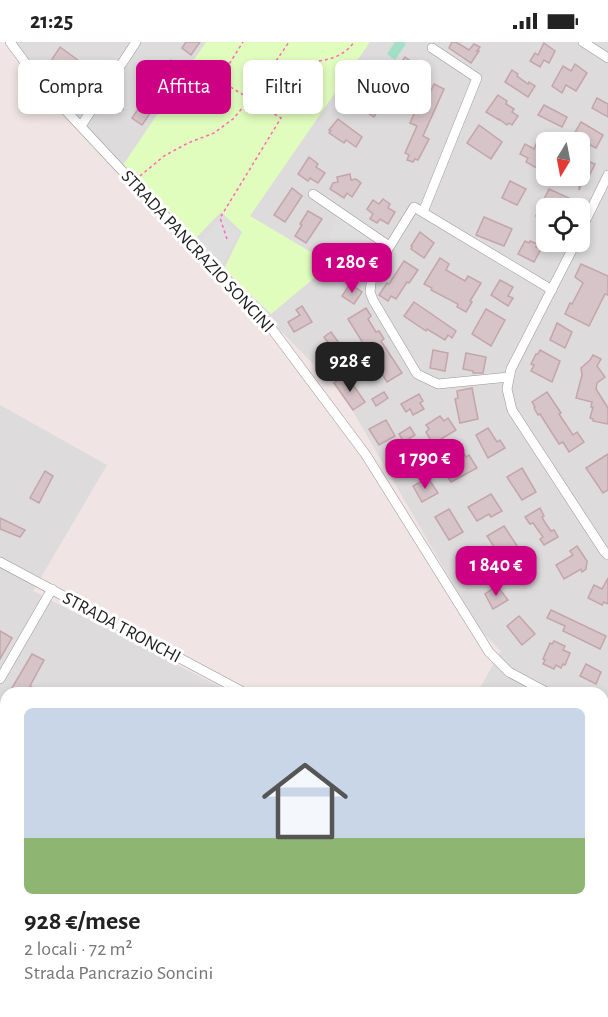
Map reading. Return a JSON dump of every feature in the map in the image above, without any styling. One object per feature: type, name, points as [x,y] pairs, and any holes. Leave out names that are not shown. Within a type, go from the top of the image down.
[{"type":"street","name":"STRADA PANCRAZIO SONCINI","points":[[10,42],[42,84],[266,321],[366,455],[489,652],[509,672],[537,687]]},
{"type":"street","points":[[81,126],[136,42]]},
{"type":"street","points":[[583,42],[608,58]]},
{"type":"street","points":[[423,212],[477,78],[432,48]]},
{"type":"street","points":[[590,212],[608,175]]},
{"type":"street","points":[[313,194],[389,246]]},
{"type":"street","points":[[509,377],[438,384],[417,374],[370,292],[372,275],[414,207],[552,290]]},
{"type":"street","points":[[571,252],[511,369],[507,389],[512,410],[608,555]]},
{"type":"street","name":"STRADA TRONCHI","points":[[0,562],[234,687]]},
{"type":"street","points":[[0,679],[52,589]]},
{"type":"path","points":[[243,42],[219,80],[243,95]]},
{"type":"path","points":[[276,60],[289,42]]},
{"type":"path","points":[[323,60],[331,59],[351,47],[354,42]]},
{"type":"path","points":[[133,182],[164,156],[214,133],[233,120],[243,108]]},
{"type":"path","points":[[227,239],[220,218],[281,118],[274,114]]},
{"type":"shaded area","points":[[14,42],[608,42],[608,687],[480,687],[501,651],[479,629],[343,394],[196,245],[75,114],[124,114],[124,60],[28,60]]},
{"type":"shaded area","points":[[206,42],[370,42],[358,60],[335,60],[335,93],[323,110],[323,60],[243,60],[243,114],[320,114],[250,216],[331,264],[271,314],[224,269],[242,232],[221,212],[194,240],[123,165],[157,114],[231,114],[231,60],[194,60]]},
{"type":"shaded area","points":[[395,42],[406,44],[395,60],[387,54]]},
{"type":"shaded area","points":[[341,209],[388,241],[370,273],[350,261],[346,268],[315,251],[322,237],[328,239]]},
{"type":"shaded area","points":[[220,218],[240,233],[221,267],[198,244]]},
{"type":"shaded area","points":[[0,405],[107,465],[33,591],[220,687],[0,687]]},
{"type":"building","points":[[186,42],[200,42],[191,55],[182,48]]},
{"type":"building","points":[[452,42],[469,50],[474,44],[480,47],[477,51],[479,51],[471,63],[449,48]]},
{"type":"building","points":[[544,43],[555,51],[549,63],[544,60],[540,67],[530,61],[535,53],[538,55]]},
{"type":"building","points":[[60,47],[78,60],[52,60]]},
{"type":"building","points":[[575,64],[587,73],[576,91],[566,85],[562,93],[552,86],[563,66],[571,71]]},
{"type":"building","points":[[512,70],[528,84],[529,82],[535,86],[528,97],[505,82]]},
{"type":"building","points":[[434,84],[444,89],[423,136],[429,139],[418,160],[415,159],[413,162],[407,160],[409,155],[405,153],[417,126],[410,123],[414,114],[431,114],[431,90]]},
{"type":"building","points":[[498,95],[507,101],[506,104],[514,109],[512,112],[518,116],[512,125],[509,123],[507,125],[486,112]]},
{"type":"building","points":[[597,98],[608,104],[608,117],[592,108]]},
{"type":"building","points":[[544,105],[567,117],[562,127],[538,115]]},
{"type":"building","points":[[136,112],[136,114],[150,114],[142,125],[132,118]]},
{"type":"building","points":[[338,119],[362,137],[356,147],[346,140],[344,143],[329,133]]},
{"type":"building","points":[[581,122],[603,135],[596,148],[590,145],[590,132],[575,132]]},
{"type":"building","points":[[479,125],[502,142],[491,159],[467,143]]},
{"type":"building","points":[[525,144],[534,149],[536,144],[536,167],[526,162],[528,158],[520,154]]},
{"type":"building","points":[[309,157],[318,164],[316,167],[325,173],[318,183],[310,178],[308,181],[298,174]]},
{"type":"building","points":[[590,162],[595,164],[590,174]]},
{"type":"building","points":[[350,174],[351,180],[356,179],[361,183],[352,197],[347,193],[344,198],[330,189],[333,183],[338,182],[337,177]]},
{"type":"building","points":[[510,181],[526,189],[517,205],[502,198]]},
{"type":"building","points":[[292,188],[302,196],[285,222],[274,215]]},
{"type":"building","points":[[549,189],[569,198],[545,198]]},
{"type":"building","points":[[383,199],[390,204],[388,208],[395,212],[388,224],[380,219],[377,223],[370,219],[373,214],[367,209],[373,200],[379,204]]},
{"type":"building","points":[[308,211],[322,219],[306,243],[295,236]]},
{"type":"building","points":[[484,217],[512,229],[504,246],[476,235]]},
{"type":"building","points":[[420,232],[434,243],[424,258],[411,249]]},
{"type":"building","points":[[525,241],[536,244],[536,252],[539,252],[534,262],[518,254]]},
{"type":"building","points":[[440,258],[449,264],[446,270],[465,281],[468,276],[481,283],[466,312],[457,307],[458,304],[424,284]]},
{"type":"building","points":[[404,261],[418,270],[396,299],[391,296],[388,301],[379,295]]},
{"type":"building","points":[[581,264],[608,276],[608,295],[605,294],[589,326],[565,314],[583,283],[575,277]]},
{"type":"building","points":[[500,280],[513,287],[508,296],[513,298],[508,306],[491,295]]},
{"type":"building","points":[[350,284],[362,292],[354,304],[342,296]]},
{"type":"building","points":[[414,302],[456,331],[452,338],[448,335],[445,340],[427,329],[426,331],[404,316]]},
{"type":"building","points":[[302,306],[312,322],[294,332],[288,322],[300,315],[296,310]]},
{"type":"building","points":[[366,308],[371,316],[368,319],[376,332],[379,331],[384,339],[381,341],[402,373],[387,382],[348,319]]},
{"type":"building","points":[[486,309],[505,320],[491,346],[472,334]]},
{"type":"building","points":[[557,323],[572,332],[565,348],[550,340]]},
{"type":"building","points":[[331,332],[341,346],[343,344],[349,352],[336,361],[332,356],[326,361],[321,354],[329,344],[324,337]]},
{"type":"building","points":[[433,350],[448,353],[445,371],[430,368]]},
{"type":"building","points":[[540,350],[560,361],[552,382],[531,371],[534,365],[531,364]]},
{"type":"building","points":[[466,353],[486,357],[483,373],[473,373],[473,371],[463,369]]},
{"type":"building","points":[[593,355],[601,359],[597,366],[605,377],[597,383],[596,389],[608,408],[608,424],[593,421],[590,418],[592,402],[576,398],[582,375],[581,368]]},
{"type":"building","points":[[346,375],[365,402],[353,410],[334,383]]},
{"type":"building","points":[[472,388],[478,419],[460,423],[455,399],[458,398],[457,391]]},
{"type":"building","points":[[384,392],[388,398],[376,406],[372,399]]},
{"type":"building","points":[[547,392],[573,435],[577,432],[584,442],[569,452],[563,442],[559,444],[534,408],[532,402]]},
{"type":"building","points":[[419,394],[423,401],[420,403],[424,409],[413,415],[410,409],[406,412],[401,404]]},
{"type":"building","points":[[440,416],[444,421],[448,418],[456,430],[433,444],[426,432],[429,429],[426,425]]},
{"type":"building","points":[[386,420],[395,436],[379,445],[369,429]]},
{"type":"building","points":[[410,427],[415,435],[404,442],[399,434]]},
{"type":"building","points":[[488,428],[497,442],[500,440],[505,448],[488,458],[476,435]]},
{"type":"building","points":[[412,448],[419,464],[406,472],[400,462],[398,463],[394,458]]},
{"type":"building","points":[[464,454],[466,457],[469,455],[477,468],[451,482],[444,471],[452,466],[450,462]]},
{"type":"building","points":[[608,454],[608,490],[603,493],[586,468]]},
{"type":"building","points":[[522,468],[536,492],[522,500],[507,477]]},
{"type":"building","points":[[45,471],[53,476],[39,503],[30,498]]},
{"type":"building","points":[[428,478],[438,493],[422,502],[413,486]]},
{"type":"building","points":[[491,494],[502,511],[491,517],[489,514],[477,521],[468,507]]},
{"type":"building","points":[[540,508],[546,524],[551,531],[554,530],[558,537],[544,545],[540,539],[543,537],[533,523],[530,524],[525,517]]},
{"type":"building","points":[[449,509],[463,532],[449,540],[435,517]]},
{"type":"building","points":[[0,518],[25,530],[20,537],[0,529]]},
{"type":"building","points":[[504,526],[527,561],[510,571],[487,536]]},
{"type":"building","points":[[577,546],[587,561],[586,569],[582,572],[581,569],[564,579],[556,565],[573,555],[570,551]]},
{"type":"building","points":[[473,547],[486,569],[472,577],[459,555]]},
{"type":"building","points":[[608,578],[608,604],[604,602],[602,605],[588,598],[594,585],[602,589]]},
{"type":"building","points":[[497,586],[508,600],[493,609],[485,594]]},
{"type":"building","points":[[551,610],[606,636],[600,649],[563,631],[565,626],[547,618]]},
{"type":"building","points":[[519,616],[535,634],[522,645],[507,626]]},
{"type":"building","points":[[0,631],[12,638],[0,659]]},
{"type":"building","points":[[554,641],[565,646],[563,650],[570,653],[565,665],[563,664],[561,668],[556,665],[554,669],[543,664],[545,660],[543,659],[550,643]]},
{"type":"building","points":[[32,654],[44,660],[30,686],[32,687],[13,687]]},
{"type":"building","points":[[586,664],[601,672],[596,684],[580,676]]}]
